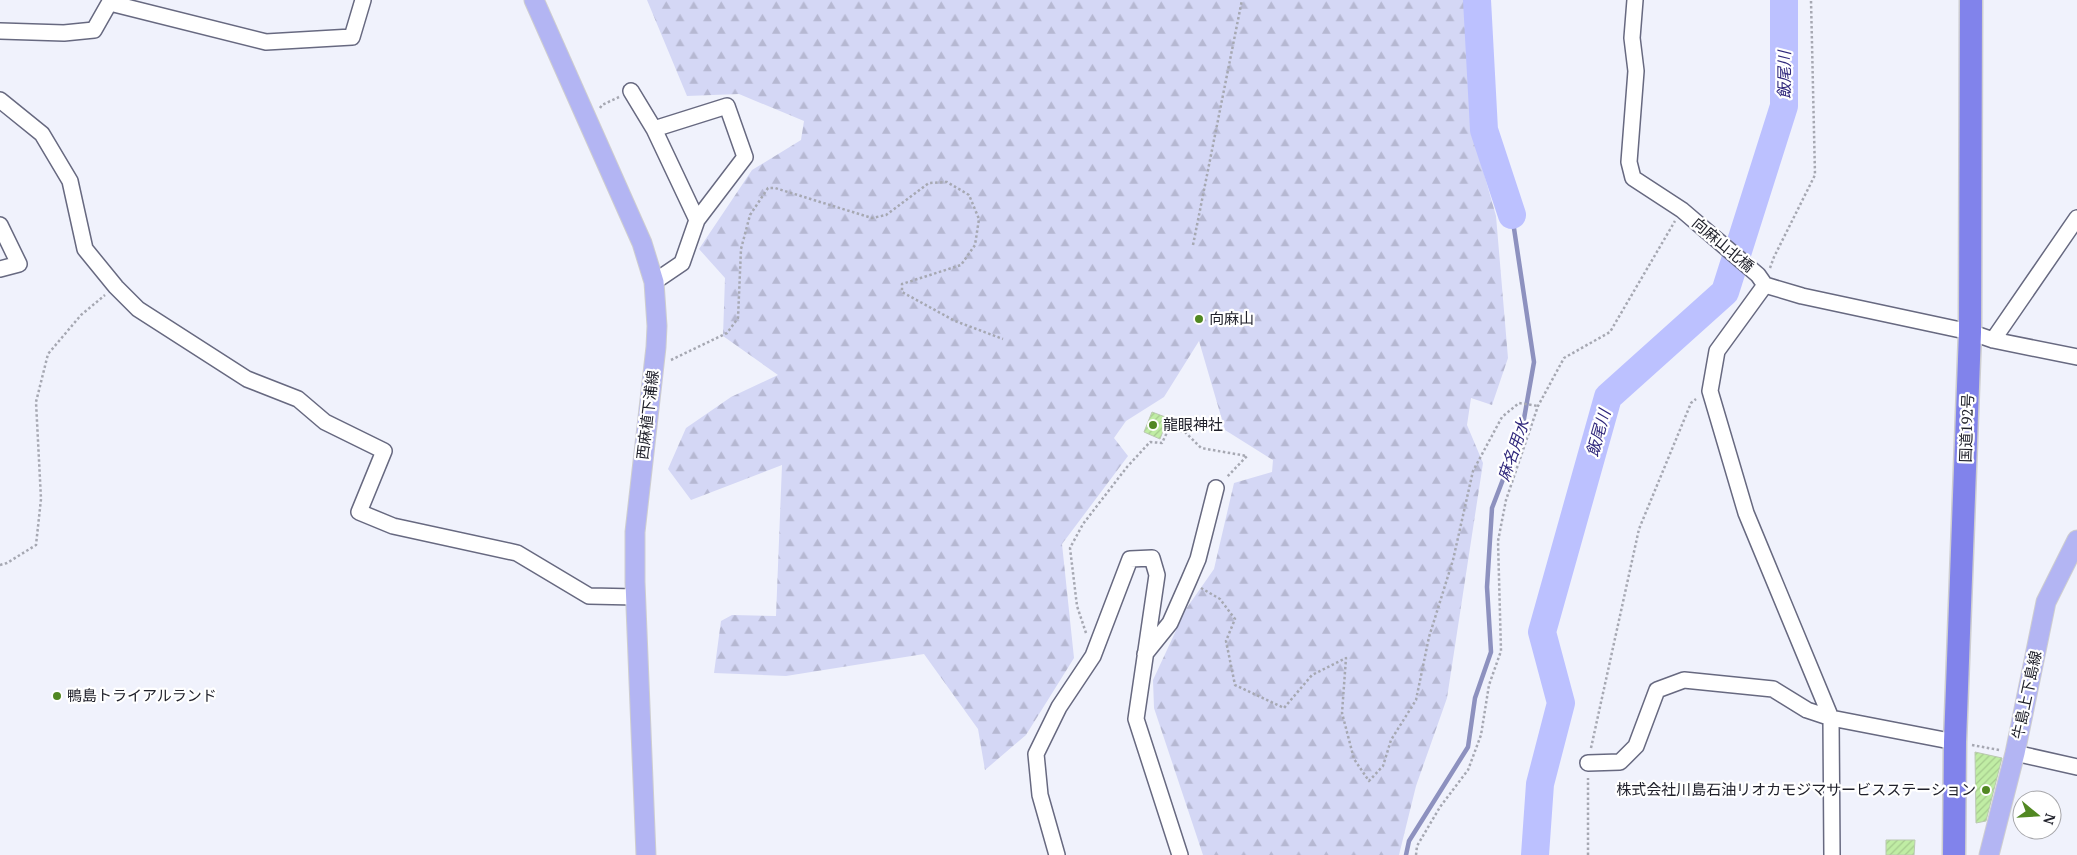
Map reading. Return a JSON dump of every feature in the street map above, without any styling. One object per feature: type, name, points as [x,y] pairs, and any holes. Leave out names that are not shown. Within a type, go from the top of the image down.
[{"type":"highway","name":"国道192号","points":[[1954,855],[1955,742],[1970,332],[1971,0]]},
{"type":"main road","name":"西麻植下浦線","points":[[534,0],[642,243],[654,282],[657,326],[654,368],[638,495],[636,532],[636,597],[646,855]]},
{"type":"main road","name":"牛島上下島線","points":[[1988,855],[2015,753],[2046,602],[2077,540]]},
{"type":"street","points":[[0,31],[64,33],[94,30],[111,2],[266,42],[352,37],[362,0]]},
{"type":"street","name":"向麻山北橋","points":[[1634,0],[1632,38],[1636,71],[1629,162],[1633,178],[1685,212],[1762,280]]},
{"type":"street","points":[[632,91],[654,129],[697,220]]},
{"type":"street","points":[[0,100],[42,134],[70,181],[85,249],[116,287],[138,309],[247,379],[298,399],[325,422],[384,451],[359,512],[393,526],[517,553],[589,596],[636,597]]},
{"type":"street","points":[[654,129],[727,106],[745,158],[697,220],[682,263],[654,282]]},
{"type":"street","points":[[1993,340],[2077,218]]},
{"type":"street","points":[[0,225],[19,264],[0,269]]},
{"type":"street","points":[[1832,855],[1831,718],[1746,513],[1710,391],[1717,351],[1762,280],[1802,296],[1970,332],[1993,340],[2077,357]]},
{"type":"street","points":[[1144,655],[1170,623],[1189,580],[1198,559],[1216,488]]},
{"type":"street","points":[[1057,855],[1040,795],[1036,754],[1059,707],[1093,656],[1130,559],[1152,558],[1157,575],[1136,719],[1180,855]]},
{"type":"street","points":[[1588,763],[1620,762],[1636,746],[1656,690],[1684,680],[1773,689],[1807,710],[1831,718],[1955,742]]},
{"type":"street","points":[[2015,753],[2077,767]]},
{"type":"path","points":[[1193,245],[1242,0]]},
{"type":"path","points":[[1762,280],[1815,175],[1811,0]]},
{"type":"path","points":[[589,124],[602,105],[632,91]]},
{"type":"path","points":[[654,368],[727,333],[738,318],[741,249],[750,215],[768,188],[775,188],[872,218],[886,215],[930,183],[947,182],[969,195],[979,219],[975,245],[962,265],[902,284],[902,292],[955,321],[1004,338]]},
{"type":"path","points":[[1416,855],[1418,846],[1440,807],[1468,770],[1481,735],[1489,685],[1501,651],[1498,541],[1506,500],[1538,406],[1564,358],[1610,332],[1685,212]]},
{"type":"path","points":[[0,565],[7,563],[36,545],[41,498],[36,402],[48,354],[81,315],[116,287]]},
{"type":"path","points":[[1588,855],[1588,763],[1639,529],[1691,403],[1710,391]]},
{"type":"path","points":[[1189,580],[1220,599],[1235,619],[1226,641],[1235,685],[1264,700],[1284,708],[1312,675],[1346,658],[1342,713],[1354,758],[1369,781],[1383,766],[1391,740],[1416,700],[1429,636],[1453,560],[1473,471],[1502,417],[1519,403],[1538,406]]},
{"type":"path","points":[[1093,656],[1077,606],[1070,548],[1083,524],[1127,467],[1150,442],[1162,443],[1169,428],[1185,432],[1201,448],[1247,456],[1216,488]]},
{"type":"path","points":[[1955,742],[2015,753]]},
{"type":"green space","points":[[647,0],[1467,0],[1475,142],[1496,216],[1508,358],[1492,405],[1471,398],[1467,425],[1483,463],[1447,698],[1416,786],[1399,855],[1203,855],[1154,708],[1153,680],[1186,609],[1214,569],[1234,483],[1272,472],[1273,460],[1225,430],[1199,341],[1164,397],[1126,421],[1114,438],[1128,456],[1062,544],[1074,658],[1026,735],[985,770],[978,729],[924,654],[786,676],[714,673],[721,621],[732,615],[776,616],[782,465],[691,500],[668,469],[686,428],[731,397],[778,375],[723,336],[725,278],[699,249],[752,170],[801,140],[804,121],[739,94],[687,96]]},
{"type":"building","points":[[1152,412],[1168,418],[1160,439],[1144,432]]},
{"type":"building","name":"株式会社川島石油リオカモジマサービスステーション","points":[[1975,752],[2002,758],[1986,821],[1976,823]]},
{"type":"building","points":[[1886,840],[1915,840],[1914,855],[1886,855]]},
{"type":"waterway","name":"麻名用水","points":[[1477,0],[1484,130],[1512,215]]},
{"type":"waterway","name":"飯尾川","points":[[1535,855],[1540,784],[1561,703],[1542,632],[1608,397],[1725,292],[1784,106],[1784,0]]},
{"type":"waterway","name":"麻名用水","points":[[1406,855],[1409,841],[1468,747],[1475,698],[1491,652],[1487,587],[1492,508],[1522,430],[1534,362],[1512,215]]},
{"type":"place","name":"向麻山","points":[[1199,319]]},
{"type":"place","name":"龍眼神社","points":[[1153,425]]},
{"type":"place","name":"鴨島トライアルランド","points":[[57,696]]},
{"type":"place","name":"株式会社川島石油リオカモジマサービスステーション","points":[[1986,790]]}]
